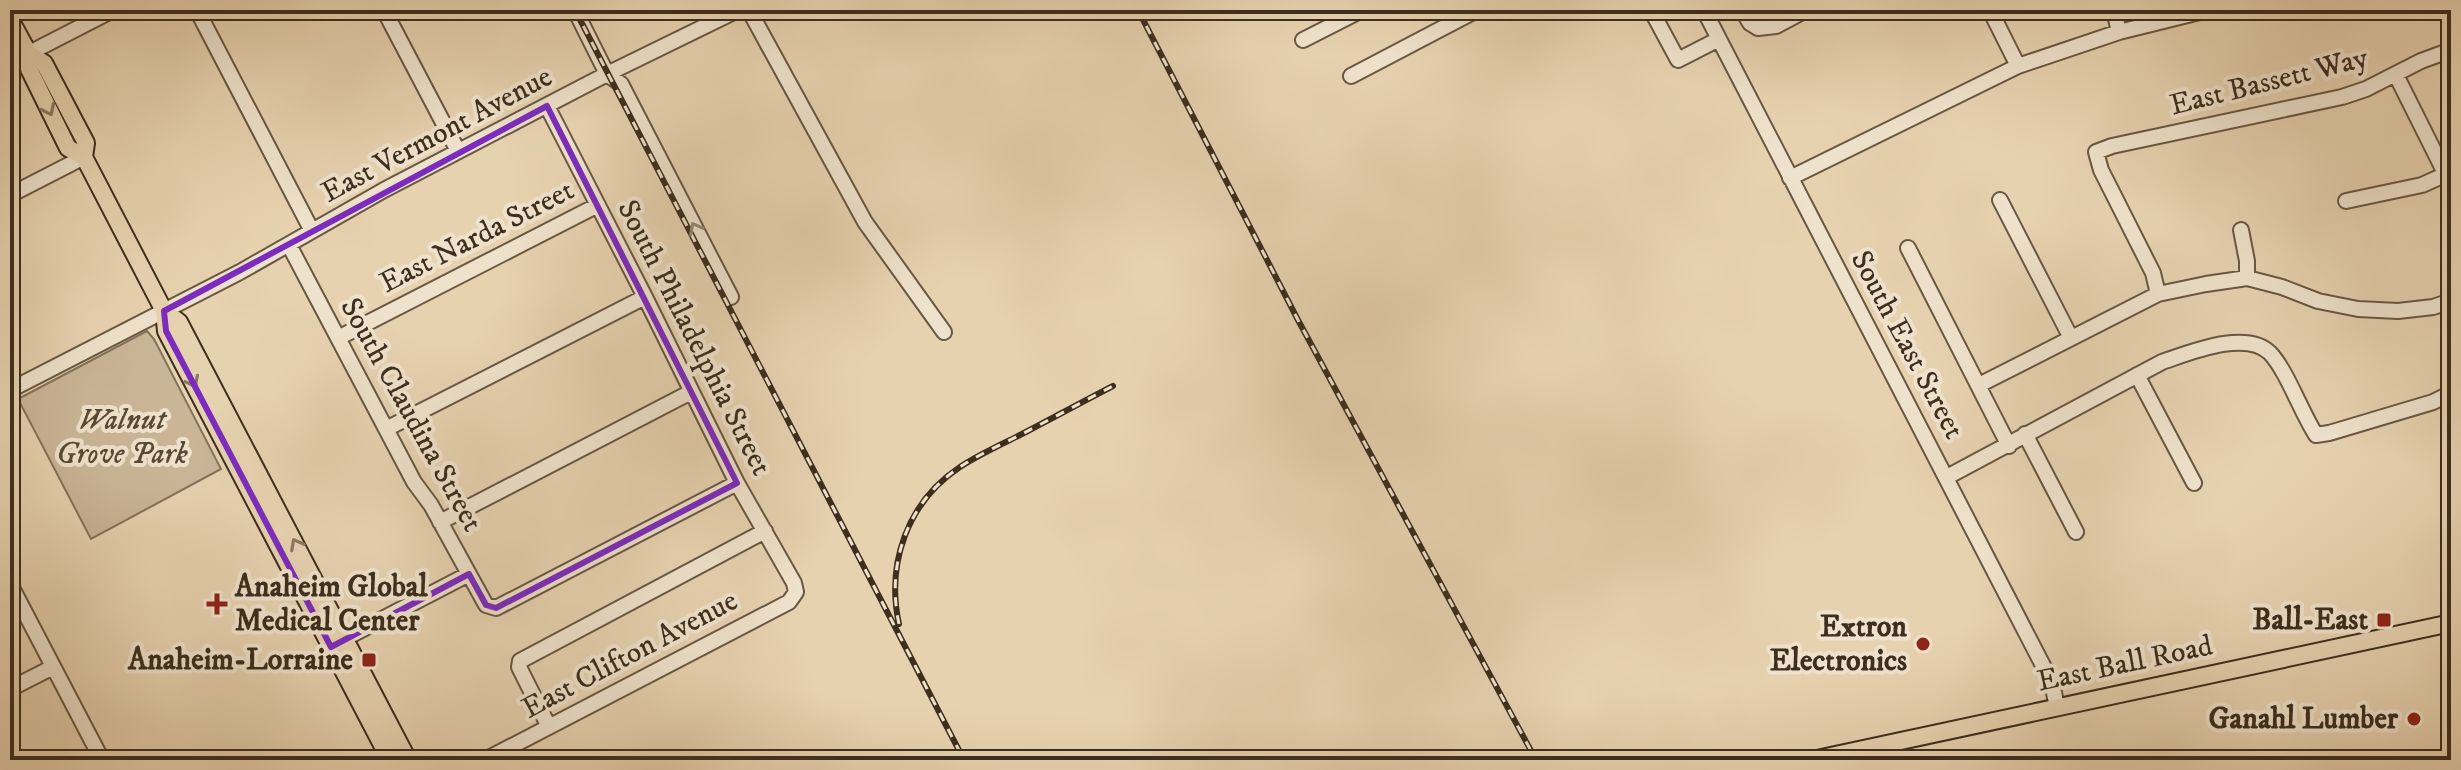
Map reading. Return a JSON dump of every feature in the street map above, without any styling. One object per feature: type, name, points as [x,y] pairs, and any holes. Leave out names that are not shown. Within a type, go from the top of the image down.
[{"type":"main road","points":[[10,19],[29,54],[29,69],[68,148],[84,157],[164,311],[179,322],[338,642],[379,704],[408,760]]},
{"type":"main road","name":"East Ball Road","points":[[1819,759],[2451,623]]},
{"type":"main road","points":[[338,642],[345,676],[390,760]]},
{"type":"main road","points":[[345,676],[355,677],[367,699],[379,704]]},
{"type":"street","points":[[10,63],[113,10]]},
{"type":"street","points":[[197,10],[312,231]]},
{"type":"street","points":[[384,10],[458,151]]},
{"type":"street","points":[[575,10],[607,74],[621,84],[731,297]]},
{"type":"street","name":"East Vermont Avenue","points":[[10,390],[289,245],[458,151],[738,10]]},
{"type":"street","points":[[749,10],[865,222],[944,332]]},
{"type":"street","points":[[1303,40],[1362,10]]},
{"type":"street","points":[[1351,76],[1477,10]]},
{"type":"street","points":[[1651,10],[1678,60],[1719,39]]},
{"type":"street","name":"South East Street","points":[[1704,10],[2052,683],[2057,707]]},
{"type":"street","points":[[1742,10],[1750,23],[1758,28],[1776,26],[1806,10]]},
{"type":"street","points":[[1990,10],[2018,66]]},
{"type":"street","points":[[2114,10],[2119,32]]},
{"type":"street","points":[[1790,178],[2018,66],[2119,32],[2208,10]]},
{"type":"street","name":"East Bassett Way","points":[[2158,294],[2153,273],[2101,170],[2096,152],[2342,97],[2451,50]]},
{"type":"street","points":[[2346,201],[2449,177],[2396,75]]},
{"type":"street","name":"South Philadelphia Street","points":[[547,106],[737,483],[794,583],[796,592]]},
{"type":"street","points":[[10,195],[84,157]]},
{"type":"street","points":[[2000,200],[2071,338]]},
{"type":"street","name":"East Narda Street","points":[[338,338],[598,205]]},
{"type":"street","points":[[2241,230],[2247,278]]},
{"type":"street","name":"South Claudina Street","points":[[289,245],[414,482],[490,608],[496,608],[737,483]]},
{"type":"street","points":[[1908,248],[2009,446]]},
{"type":"street","points":[[1979,385],[2158,294],[2247,278],[2318,301],[2358,309],[2398,311],[2433,307],[2451,301]]},
{"type":"street","points":[[386,429],[645,297]]},
{"type":"street","points":[[1947,477],[2162,362],[2235,343],[2253,344],[2268,351],[2316,435],[2433,402],[2451,393]]},
{"type":"street","points":[[2137,375],[2194,483]]},
{"type":"street","points":[[440,522],[691,392]]},
{"type":"street","points":[[2025,434],[2076,532]]},
{"type":"street","points":[[549,727],[519,667],[520,661],[765,531]]},
{"type":"street","points":[[338,642],[469,574]]},
{"type":"street","points":[[10,584],[102,760]]},
{"type":"street","name":"East Clifton Avenue","points":[[485,760],[789,602],[796,592]]},
{"type":"street","points":[[10,689],[53,667]]},
{"type":"highlighted area","points":[[547,106],[737,483],[496,608],[486,605],[469,574],[331,647],[166,331],[164,311]]},
{"type":"green space","name":"Walnut Grove Park","points":[[147,331],[221,469],[91,539],[18,399]]},
{"type":"railway","points":[[575,10],[964,760]]},
{"type":"railway","points":[[1138,10],[1298,320],[1536,760]]},
{"type":"railway","points":[[899,624],[896,601],[899,557],[914,516],[926,498],[942,481],[967,463],[1113,386]]},
{"type":"place","name":"Anaheim Global Medical Center","points":[[217,604]]},
{"type":"place","name":"Ball-East","points":[[2384,620]]},
{"type":"place","name":"Extron Electronics","points":[[1923,644]]},
{"type":"place","name":"Anaheim-Lorraine","points":[[369,660]]},
{"type":"place","name":"Ganahl Lumber","points":[[2414,719]]}]
